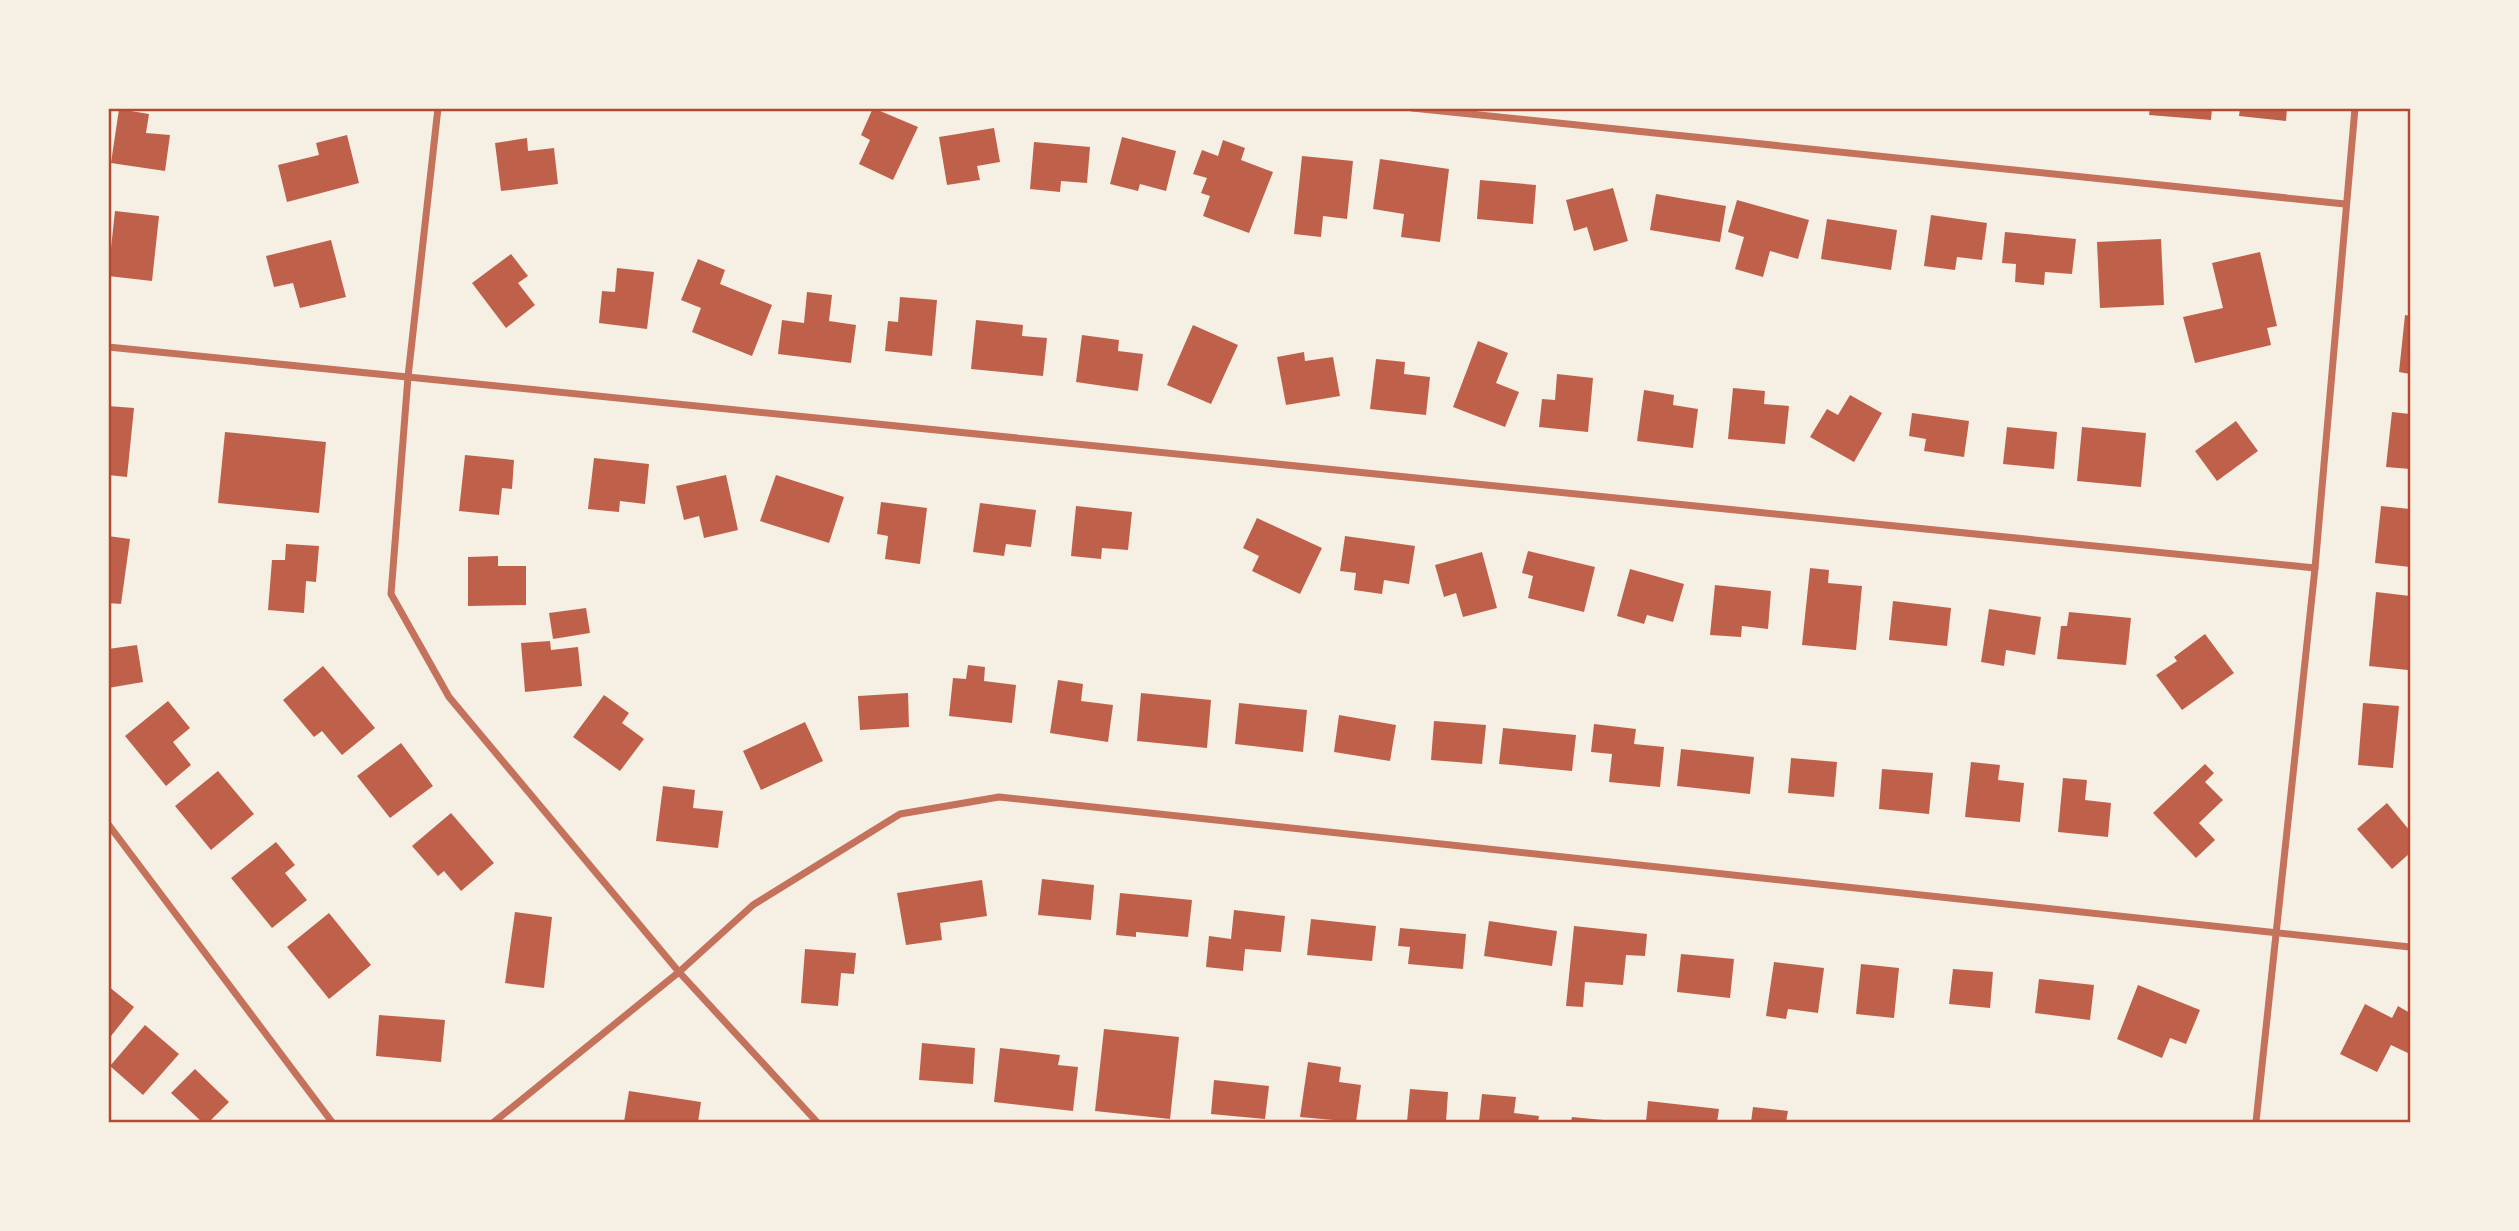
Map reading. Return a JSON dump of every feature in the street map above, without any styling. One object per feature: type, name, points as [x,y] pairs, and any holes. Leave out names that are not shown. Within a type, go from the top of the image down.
[{"type":"street","points":[[438,108],[408,377],[391,594],[449,697],[679,972],[817,1122]]},
{"type":"street","points":[[1412,108],[2345,204]]},
{"type":"street","points":[[2256,1122],[2315,568],[2355,108]]},
{"type":"street","points":[[108,348],[2315,568]]},
{"type":"street","points":[[494,1122],[679,972],[753,905],[900,814],[999,797],[2410,947]]},
{"type":"street","points":[[108,824],[332,1122]]},
{"type":"building","points":[[873,108],[918,127],[893,180],[859,164],[870,140],[861,135]]},
{"type":"building","points":[[2150,108],[2212,108],[2211,120],[2149,115]]},
{"type":"building","points":[[2240,108],[2287,108],[2286,121],[2239,116]]},
{"type":"building","points":[[119,109],[149,114],[146,133],[170,135],[165,171],[111,163]]},
{"type":"building","points":[[994,128],[1000,162],[977,166],[980,180],[947,185],[939,137]]},
{"type":"building","points":[[347,135],[359,183],[287,202],[278,165],[319,155],[316,143]]},
{"type":"building","points":[[1122,137],[1176,151],[1166,191],[1140,184],[1138,191],[1110,184]]},
{"type":"building","points":[[527,138],[528,151],[554,148],[558,184],[501,191],[495,143]]},
{"type":"building","points":[[1223,140],[1245,148],[1241,160],[1273,172],[1249,233],[1203,216],[1210,196],[1201,193],[1207,178],[1193,174],[1202,150],[1218,156]]},
{"type":"building","points":[[1034,142],[1090,147],[1087,183],[1061,181],[1060,192],[1030,189]]},
{"type":"building","points":[[1302,156],[1353,161],[1347,219],[1323,216],[1321,237],[1294,234]]},
{"type":"building","points":[[1380,159],[1449,169],[1440,242],[1401,237],[1404,214],[1373,209]]},
{"type":"building","points":[[1480,180],[1536,185],[1533,224],[1477,219]]},
{"type":"building","points":[[1613,188],[1628,241],[1594,251],[1587,227],[1574,231],[1566,200]]},
{"type":"building","points":[[1656,194],[1726,206],[1720,242],[1650,230]]},
{"type":"building","points":[[1737,200],[1809,220],[1798,259],[1770,251],[1763,277],[1735,269],[1744,237],[1728,232]]},
{"type":"building","points":[[115,211],[159,216],[152,281],[108,276]]},
{"type":"building","points":[[1931,215],[1987,223],[1982,260],[1957,257],[1955,270],[1924,266]]},
{"type":"building","points":[[1827,219],[1897,230],[1891,270],[1821,259]]},
{"type":"building","points":[[2005,232],[2076,239],[2072,274],[2045,272],[2044,285],[2015,282],[2016,264],[2002,263]]},
{"type":"building","points":[[2161,239],[2164,305],[2100,308],[2097,242]]},
{"type":"building","points":[[331,240],[346,297],[300,308],[293,283],[274,287],[266,256]]},
{"type":"building","points":[[2260,252],[2277,326],[2267,328],[2271,345],[2195,363],[2183,317],[2223,308],[2212,263]]},
{"type":"building","points":[[511,254],[528,276],[518,283],[535,305],[506,328],[472,283]]},
{"type":"building","points":[[698,259],[725,270],[720,284],[772,305],[752,356],[692,332],[701,308],[681,300]]},
{"type":"building","points":[[617,268],[654,272],[647,329],[599,323],[602,291],[615,292]]},
{"type":"building","points":[[807,292],[832,295],[829,321],[856,325],[851,363],[778,354],[782,320],[804,323]]},
{"type":"building","points":[[900,297],[937,300],[932,356],[885,351],[888,321],[898,322]]},
{"type":"building","points":[[2405,315],[2410,316],[2410,374],[2399,372]]},
{"type":"building","points":[[976,320],[1023,325],[1022,336],[1047,338],[1043,376],[971,369]]},
{"type":"building","points":[[1193,325],[1238,345],[1211,404],[1167,385]]},
{"type":"building","points":[[1082,335],[1119,340],[1118,351],[1143,354],[1138,391],[1076,382]]},
{"type":"building","points":[[1478,341],[1508,353],[1496,383],[1519,392],[1505,427],[1453,407]]},
{"type":"building","points":[[1304,352],[1305,361],[1333,357],[1340,396],[1286,405],[1277,357]]},
{"type":"building","points":[[1376,359],[1405,362],[1404,374],[1430,377],[1426,415],[1370,409]]},
{"type":"building","points":[[1557,374],[1593,378],[1588,432],[1539,427],[1542,399],[1555,400]]},
{"type":"building","points":[[1733,388],[1765,391],[1764,404],[1789,406],[1785,444],[1728,439]]},
{"type":"building","points":[[1644,390],[1674,395],[1673,405],[1698,409],[1693,448],[1637,441]]},
{"type":"building","points":[[1850,395],[1882,413],[1854,462],[1810,437],[1827,409],[1838,415]]},
{"type":"building","points":[[108,406],[134,408],[127,477],[108,475]]},
{"type":"building","points":[[2392,412],[2410,414],[2410,469],[2386,467]]},
{"type":"building","points":[[1912,413],[1969,421],[1964,457],[1924,451],[1926,439],[1909,436]]},
{"type":"building","points":[[2236,421],[2258,451],[2217,481],[2195,451]]},
{"type":"building","points":[[2007,427],[2057,432],[2054,469],[2003,464]]},
{"type":"building","points":[[2082,427],[2146,433],[2141,487],[2077,481]]},
{"type":"building","points":[[225,432],[326,442],[319,513],[218,503]]},
{"type":"building","points":[[465,455],[514,460],[512,489],[502,488],[499,515],[459,511]]},
{"type":"building","points":[[594,458],[649,464],[645,504],[620,501],[619,512],[588,509]]},
{"type":"building","points":[[726,475],[738,530],[704,538],[699,516],[684,520],[676,486]]},
{"type":"building","points":[[776,475],[844,497],[829,543],[760,521]]},
{"type":"building","points":[[881,502],[927,508],[920,564],[885,559],[888,536],[877,534]]},
{"type":"building","points":[[980,503],[1036,510],[1031,547],[1006,544],[1004,556],[973,552]]},
{"type":"building","points":[[1076,506],[1132,512],[1128,550],[1102,548],[1101,559],[1071,556]]},
{"type":"building","points":[[2381,506],[2410,509],[2410,567],[2375,563]]},
{"type":"building","points":[[1257,518],[1322,548],[1300,594],[1252,571],[1259,556],[1243,548]]},
{"type":"building","points":[[108,536],[130,539],[121,604],[108,603]]},
{"type":"building","points":[[1345,536],[1415,546],[1409,584],[1384,580],[1382,594],[1354,590],[1356,573],[1340,571]]},
{"type":"building","points":[[286,544],[319,546],[316,582],[306,581],[304,613],[268,610],[272,560],[285,560]]},
{"type":"building","points":[[1528,551],[1595,567],[1584,612],[1528,598],[1533,576],[1522,573]]},
{"type":"building","points":[[1482,552],[1497,608],[1463,617],[1456,593],[1444,597],[1435,565]]},
{"type":"building","points":[[498,556],[498,566],[526,566],[526,605],[468,606],[468,557]]},
{"type":"building","points":[[1810,568],[1829,570],[1828,583],[1862,586],[1856,650],[1802,645]]},
{"type":"building","points":[[1630,569],[1684,584],[1673,622],[1647,615],[1644,624],[1617,616]]},
{"type":"building","points":[[1715,585],[1771,591],[1768,629],[1742,626],[1741,637],[1710,635]]},
{"type":"building","points":[[2376,592],[2410,596],[2408,670],[2369,666]]},
{"type":"building","points":[[1893,601],[1951,608],[1947,646],[1889,640]]},
{"type":"building","points":[[586,608],[590,633],[553,639],[549,613]]},
{"type":"building","points":[[1989,609],[2041,617],[2035,655],[2006,650],[2004,666],[1981,662]]},
{"type":"building","points":[[2069,612],[2131,618],[2126,665],[2057,659],[2061,626],[2067,626]]},
{"type":"building","points":[[2205,634],[2234,673],[2182,710],[2156,675],[2177,661],[2174,657]]},
{"type":"building","points":[[550,641],[551,650],[578,647],[582,686],[525,692],[521,643]]},
{"type":"building","points":[[137,645],[143,682],[108,688],[108,649]]},
{"type":"building","points":[[968,665],[985,667],[984,681],[1016,685],[1012,723],[949,716],[953,678],[966,679]]},
{"type":"building","points":[[323,666],[375,728],[342,755],[322,731],[314,737],[283,700]]},
{"type":"building","points":[[1058,680],[1083,684],[1081,701],[1113,705],[1108,742],[1050,733]]},
{"type":"building","points":[[908,693],[909,727],[860,730],[858,696]]},
{"type":"building","points":[[1141,693],[1211,700],[1207,748],[1137,741]]},
{"type":"building","points":[[604,695],[629,713],[622,723],[644,739],[620,771],[573,737]]},
{"type":"building","points":[[168,701],[190,728],[173,742],[191,765],[166,786],[125,736]]},
{"type":"building","points":[[1239,703],[1307,710],[1303,752],[1235,744]]},
{"type":"building","points":[[2363,703],[2399,706],[2393,768],[2358,765]]},
{"type":"building","points":[[1339,715],[1396,725],[1390,761],[1334,752]]},
{"type":"building","points":[[1434,721],[1486,725],[1482,764],[1431,760]]},
{"type":"building","points":[[805,722],[823,761],[761,790],[743,751]]},
{"type":"building","points":[[1594,724],[1636,729],[1634,744],[1664,747],[1660,787],[1609,782],[1612,754],[1591,752]]},
{"type":"building","points":[[1503,728],[1576,735],[1572,771],[1499,764]]},
{"type":"building","points":[[401,743],[433,786],[390,818],[357,776]]},
{"type":"building","points":[[1681,749],[1754,757],[1750,794],[1677,786]]},
{"type":"building","points":[[1791,758],[1837,762],[1834,797],[1788,793]]},
{"type":"building","points":[[1971,762],[2000,765],[1998,780],[2024,783],[2020,822],[1965,817]]},
{"type":"building","points":[[2205,764],[2214,773],[2205,782],[2223,800],[2199,823],[2215,840],[2196,858],[2153,813]]},
{"type":"building","points":[[1882,769],[1933,773],[1929,814],[1879,809]]},
{"type":"building","points":[[218,771],[254,814],[211,850],[175,806]]},
{"type":"building","points":[[2063,778],[2087,780],[2085,800],[2111,803],[2108,837],[2058,832]]},
{"type":"building","points":[[663,786],[695,790],[693,808],[723,811],[718,848],[656,841]]},
{"type":"building","points":[[2387,803],[2410,831],[2410,853],[2392,869],[2357,829]]},
{"type":"building","points":[[451,813],[494,863],[461,891],[444,871],[438,876],[412,846]]},
{"type":"building","points":[[276,842],[295,865],[285,873],[307,900],[272,928],[231,878]]},
{"type":"building","points":[[1042,879],[1094,885],[1091,920],[1038,915]]},
{"type":"building","points":[[982,880],[987,916],[940,923],[942,940],[906,945],[897,893]]},
{"type":"building","points":[[1120,893],[1192,900],[1188,937],[1136,932],[1136,937],[1116,935]]},
{"type":"building","points":[[1234,910],[1285,916],[1281,952],[1245,949],[1243,971],[1206,967],[1209,936],[1231,939]]},
{"type":"building","points":[[515,912],[552,917],[544,988],[505,983]]},
{"type":"building","points":[[329,913],[371,965],[329,999],[287,947]]},
{"type":"building","points":[[1311,919],[1376,926],[1372,961],[1307,955]]},
{"type":"building","points":[[1489,921],[1557,931],[1552,966],[1484,956]]},
{"type":"building","points":[[1574,926],[1647,934],[1645,956],[1626,955],[1623,985],[1585,982],[1583,1007],[1566,1006]]},
{"type":"building","points":[[1400,928],[1466,934],[1463,969],[1408,964],[1410,947],[1398,946]]},
{"type":"building","points":[[805,949],[856,953],[854,974],[841,973],[838,1006],[801,1003]]},
{"type":"building","points":[[1681,954],[1734,959],[1730,998],[1677,992]]},
{"type":"building","points":[[1774,962],[1824,968],[1818,1013],[1788,1009],[1786,1019],[1766,1016]]},
{"type":"building","points":[[1861,964],[1899,968],[1894,1018],[1856,1014]]},
{"type":"building","points":[[1953,969],[1993,972],[1990,1008],[1949,1004]]},
{"type":"building","points":[[2039,979],[2094,985],[2090,1020],[2035,1013]]},
{"type":"building","points":[[2138,985],[2200,1010],[2186,1044],[2170,1038],[2162,1058],[2117,1039]]},
{"type":"building","points":[[108,986],[134,1007],[111,1036],[108,1034]]},
{"type":"building","points":[[2365,1004],[2392,1018],[2398,1006],[2410,1013],[2410,1054],[2391,1045],[2377,1072],[2340,1054]]},
{"type":"building","points":[[379,1015],[445,1020],[441,1062],[376,1056]]},
{"type":"building","points":[[145,1025],[179,1054],[143,1095],[110,1066]]},
{"type":"building","points":[[1104,1029],[1179,1037],[1170,1119],[1095,1111]]},
{"type":"building","points":[[922,1043],[975,1048],[973,1084],[919,1080]]},
{"type":"building","points":[[1000,1048],[1060,1055],[1058,1065],[1078,1067],[1073,1111],[994,1102]]},
{"type":"building","points":[[1308,1062],[1341,1067],[1339,1082],[1361,1085],[1356,1122],[1300,1117]]},
{"type":"building","points":[[195,1069],[229,1102],[209,1122],[202,1122],[171,1093]]},
{"type":"building","points":[[1214,1080],[1269,1086],[1265,1119],[1211,1114]]},
{"type":"building","points":[[1410,1089],[1448,1092],[1446,1122],[1407,1122]]},
{"type":"building","points":[[629,1091],[701,1102],[698,1122],[624,1122]]},
{"type":"building","points":[[1482,1094],[1516,1097],[1514,1113],[1539,1116],[1538,1122],[1479,1122]]},
{"type":"building","points":[[1648,1101],[1719,1109],[1717,1122],[1646,1122]]},
{"type":"building","points":[[1753,1107],[1788,1111],[1786,1122],[1751,1122]]},
{"type":"building","points":[[1572,1117],[1614,1121],[1614,1122],[1571,1122]]}]
